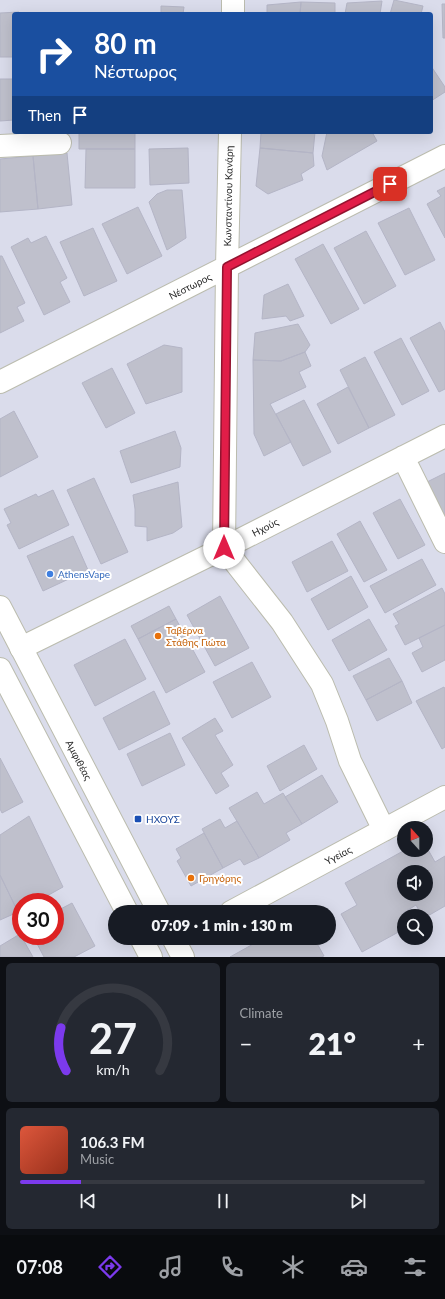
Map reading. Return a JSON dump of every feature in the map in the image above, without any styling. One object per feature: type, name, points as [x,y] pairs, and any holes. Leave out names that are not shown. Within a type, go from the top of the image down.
[{"type":"street","points":[[233,0],[233,12]]},
{"type":"street","name":"Κωνσταντίνου Κανάρη","points":[[224,548],[230,134]]},
{"type":"street","points":[[0,146],[60,143]]},
{"type":"street","name":"Νέστωρος","points":[[0,382],[445,156]]},
{"type":"street","name":"Ηχούς","points":[[21,648],[224,548],[445,436]]},
{"type":"street","points":[[403,457],[445,542]]},
{"type":"street","points":[[224,548],[282,622],[322,684],[337,721],[350,761],[384,830]]},
{"type":"street","name":"Αμφιθέας","points":[[0,607],[155,905]]},
{"type":"street","points":[[0,669],[123,905]]},
{"type":"street","name":"Υγείας","points":[[244,905],[445,797]]},
{"type":"street","points":[[145,945],[151,957]]},
{"type":"building","points":[[394,0],[423,6],[422,12],[391,12]]},
{"type":"building","points":[[382,1],[380,12],[345,12],[347,3]]},
{"type":"building","points":[[301,2],[335,3],[335,12],[300,12]]},
{"type":"building","points":[[301,2],[300,12],[267,12],[267,5]]},
{"type":"building","points":[[442,4],[445,4],[445,38],[443,38]]},
{"type":"building","points":[[161,6],[184,7],[183,12],[161,12]]},
{"type":"building","points":[[12,12],[12,57],[0,57],[0,13]]},
{"type":"building","points":[[433,69],[445,87],[445,92],[433,100]]},
{"type":"building","points":[[0,79],[12,79],[12,120],[0,121]]},
{"type":"building","points":[[79,134],[135,134],[135,149],[79,149]]},
{"type":"building","points":[[261,134],[315,134],[313,153],[260,148]]},
{"type":"building","points":[[327,134],[373,134],[377,141],[327,170],[322,156]]},
{"type":"building","points":[[188,148],[189,183],[150,185],[149,149]]},
{"type":"building","points":[[260,148],[313,153],[314,166],[301,174],[303,180],[268,194],[256,186]]},
{"type":"building","points":[[86,149],[135,149],[135,188],[85,188]]},
{"type":"building","points":[[67,153],[72,205],[38,209],[33,156]]},
{"type":"building","points":[[33,156],[38,209],[0,212],[0,159]]},
{"type":"building","points":[[445,187],[445,238],[427,204],[441,196],[437,191]]},
{"type":"building","points":[[167,190],[182,190],[186,238],[167,250],[149,202],[157,194]]},
{"type":"building","points":[[138,207],[162,256],[127,274],[102,224]]},
{"type":"building","points":[[409,208],[435,260],[405,275],[378,223]]},
{"type":"building","points":[[93,228],[117,281],[84,296],[60,242]]},
{"type":"building","points":[[366,231],[396,286],[364,304],[334,248]]},
{"type":"building","points":[[46,236],[67,278],[60,282],[70,302],[44,315],[11,247],[28,238],[31,243]]},
{"type":"building","points":[[323,244],[359,309],[331,324],[295,259]]},
{"type":"building","points":[[0,256],[2,256],[25,303],[17,307],[24,321],[0,333]]},
{"type":"building","points":[[288,284],[304,316],[290,321],[286,316],[262,319],[264,295]]},
{"type":"building","points":[[440,322],[445,332],[445,389],[439,392],[410,338]]},
{"type":"building","points":[[298,324],[310,345],[305,352],[281,361],[253,360],[255,333]]},
{"type":"building","points":[[401,338],[429,391],[402,405],[374,352]]},
{"type":"building","points":[[164,345],[182,348],[182,392],[146,404],[127,364]]},
{"type":"building","points":[[305,352],[311,366],[299,372],[306,387],[270,404],[291,442],[264,456],[254,434],[253,360],[281,361]]},
{"type":"building","points":[[365,357],[395,415],[369,428],[340,370]]},
{"type":"building","points":[[112,368],[135,413],[106,428],[82,383]]},
{"type":"building","points":[[348,387],[369,428],[338,444],[317,404]]},
{"type":"building","points":[[304,400],[331,452],[303,466],[276,414]]},
{"type":"building","points":[[14,411],[38,457],[0,477],[0,419]]},
{"type":"building","points":[[175,431],[181,448],[180,467],[131,483],[120,451]]},
{"type":"building","points":[[445,473],[445,518],[427,482]]},
{"type":"building","points":[[94,478],[128,552],[101,564],[67,490]]},
{"type":"building","points":[[178,482],[182,527],[173,533],[147,541],[147,527],[135,526],[133,495]]},
{"type":"building","points":[[53,490],[69,525],[19,549],[7,525],[11,523],[4,509],[36,494],[38,497]]},
{"type":"building","points":[[400,499],[425,545],[398,559],[373,513]]},
{"type":"building","points":[[360,521],[387,570],[364,582],[337,534]]},
{"type":"building","points":[[73,536],[88,570],[43,591],[27,556]]},
{"type":"building","points":[[332,541],[348,571],[307,592],[292,562]]},
{"type":"building","points":[[422,559],[436,585],[385,613],[370,586]]},
{"type":"building","points":[[351,576],[368,607],[328,630],[311,599]]},
{"type":"building","points":[[442,588],[445,594],[445,625],[405,645],[395,626],[399,624],[393,614]]},
{"type":"building","points":[[220,596],[249,648],[215,666],[187,615]]},
{"type":"building","points":[[169,606],[176,619],[138,639],[131,626]]},
{"type":"building","points":[[176,619],[205,672],[166,693],[138,639]]},
{"type":"building","points":[[369,619],[387,650],[349,671],[332,640]]},
{"type":"building","points":[[445,625],[445,660],[422,672],[412,653],[423,647],[419,638]]},
{"type":"building","points":[[125,639],[146,679],[95,706],[74,665]]},
{"type":"building","points":[[389,658],[402,681],[366,700],[353,676]]},
{"type":"building","points":[[252,662],[271,697],[232,718],[213,682]]},
{"type":"building","points":[[402,681],[412,703],[377,721],[366,700]]},
{"type":"building","points":[[444,687],[445,747],[442,749],[416,701]]},
{"type":"building","points":[[154,691],[170,724],[119,750],[103,718]]},
{"type":"building","points":[[215,718],[223,731],[215,735],[233,765],[221,773],[229,786],[216,794],[182,738]]},
{"type":"building","points":[[170,733],[185,765],[142,786],[127,754]]},
{"type":"building","points":[[304,745],[317,769],[280,791],[267,766]]},
{"type":"building","points":[[0,758],[23,802],[2,813],[0,809]]},
{"type":"building","points":[[322,775],[338,802],[302,824],[285,797]]},
{"type":"building","points":[[257,792],[264,804],[283,793],[302,824],[286,833],[290,840],[259,858],[229,808]]},
{"type":"building","points":[[29,816],[63,887],[52,893],[12,893],[12,900],[0,875],[0,835]]},
{"type":"building","points":[[220,819],[225,828],[237,821],[259,858],[244,865],[240,859],[223,868],[202,829]]},
{"type":"building","points":[[204,833],[223,868],[191,886],[177,861],[181,858],[176,849]]},
{"type":"building","points":[[397,854],[397,857],[432,857],[435,862],[445,856],[445,906],[433,913],[433,909],[418,909],[416,905],[410,909],[397,909],[397,933],[362,952],[341,914],[357,905],[345,883]]},
{"type":"building","points":[[0,875],[12,900],[12,915],[0,920]]},
{"type":"building","points":[[72,903],[95,946],[74,957],[44,957],[38,945],[64,945],[64,907]]},
{"type":"building","points":[[12,939],[12,945],[26,945],[33,957],[0,957],[0,946]]},
{"type":"building","points":[[251,945],[318,945],[324,956],[321,957],[230,957]]},
{"type":"place","name":"AthensVape","points":[[50,574]]},
{"type":"place","name":"Ταβέρνα Στάθης Γιώτα","points":[[158,636]]},
{"type":"place","name":"ΗΧΟΥΣ","points":[[138,819]]},
{"type":"place","name":"Γρηγόρης","points":[[191,878]]},
{"type":"route","points":[[224,548],[227,267],[390,184]]}]
